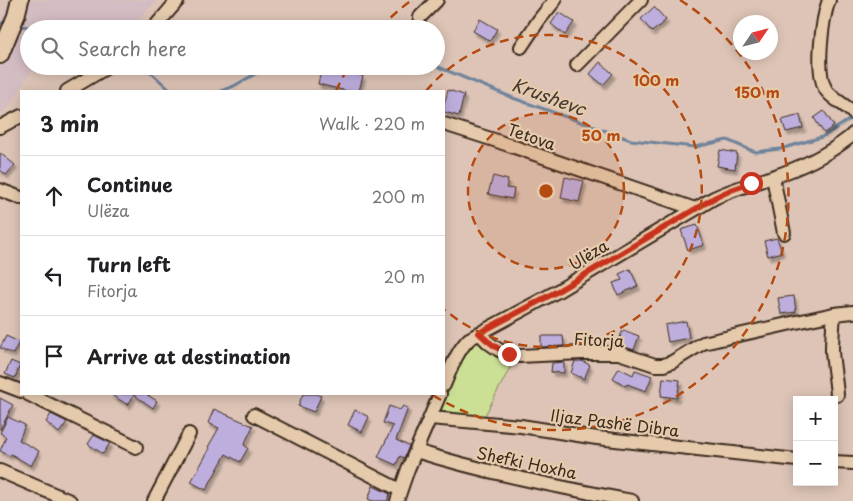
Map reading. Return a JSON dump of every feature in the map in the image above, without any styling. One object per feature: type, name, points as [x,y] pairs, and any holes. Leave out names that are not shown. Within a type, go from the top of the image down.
[{"type":"main road","points":[[3,49],[20,0]]},
{"type":"street","points":[[420,17],[437,0]]},
{"type":"street","points":[[521,47],[555,0]]},
{"type":"street","points":[[577,65],[641,0]]},
{"type":"street","points":[[829,0],[824,20],[821,49],[822,81],[830,94],[852,112]]},
{"type":"street","points":[[160,20],[175,1]]},
{"type":"street","points":[[69,90],[94,75]]},
{"type":"street","points":[[0,127],[20,117]]},
{"type":"street","name":"Tetova","points":[[445,124],[695,209]]},
{"type":"street","name":"Ulëza","points":[[445,383],[457,354],[469,339],[556,292],[714,198],[814,160],[836,148],[853,134]]},
{"type":"street","points":[[773,177],[784,233]]},
{"type":"street","points":[[0,190],[20,198]]},
{"type":"street","name":"Fitorja","points":[[479,333],[499,350],[520,356],[581,353],[619,354],[655,365],[664,365],[703,343],[834,314],[853,312]]},
{"type":"street","points":[[834,314],[832,353],[837,395]]},
{"type":"street","points":[[0,383],[20,391]]},
{"type":"street","points":[[30,395],[136,447]]},
{"type":"street","points":[[254,415],[398,496],[440,395]]},
{"type":"street","name":"Iljaz Pashë Dibra","points":[[430,418],[521,426],[597,438],[793,460]]},
{"type":"street","points":[[154,501],[189,434]]},
{"type":"street","name":"Shefki Hoxha","points":[[416,451],[447,461],[521,479],[632,501]]},
{"type":"street","points":[[838,462],[853,463]]},
{"type":"street","points":[[0,472],[70,501]]},
{"type":"shaded area","points":[[8,0],[158,0],[138,20],[20,20],[20,75],[28,75],[7,110],[0,113],[0,21],[5,13]]},
{"type":"green space","points":[[483,341],[515,358],[484,417],[437,410],[470,342]]},
{"type":"building","points":[[654,7],[666,20],[652,32],[641,19]]},
{"type":"building","points":[[559,12],[574,22],[565,35],[551,24]]},
{"type":"building","points":[[480,19],[497,29],[490,41],[473,31]]},
{"type":"building","points":[[600,62],[613,74],[603,85],[590,74]]},
{"type":"building","points":[[320,75],[363,76],[359,90],[343,90],[318,84]]},
{"type":"building","points":[[448,90],[464,95],[459,116],[445,112]]},
{"type":"building","points":[[824,111],[834,126],[824,133],[814,118]]},
{"type":"building","points":[[800,115],[803,128],[786,132],[782,120]]},
{"type":"building","points":[[720,150],[737,153],[735,169],[717,166]]},
{"type":"building","points":[[0,153],[15,165],[6,175],[0,170]]},
{"type":"building","points":[[493,176],[508,180],[506,188],[514,189],[512,199],[488,194]]},
{"type":"building","points":[[565,177],[584,181],[579,202],[561,198]]},
{"type":"building","points":[[697,225],[704,245],[688,250],[681,230]]},
{"type":"building","points":[[777,238],[782,252],[768,256],[764,241]]},
{"type":"building","points":[[630,269],[638,286],[618,295],[613,283],[622,280],[619,274]]},
{"type":"building","points":[[794,296],[796,312],[781,314],[778,298]]},
{"type":"building","points":[[686,321],[689,338],[668,342],[665,325]]},
{"type":"building","points":[[623,330],[639,336],[634,350],[617,345]]},
{"type":"building","points":[[6,336],[19,342],[13,354],[0,348]]},
{"type":"building","points":[[541,336],[563,336],[564,346],[541,347]]},
{"type":"building","points":[[11,361],[20,365],[15,378],[5,374]]},
{"type":"building","points":[[575,361],[582,361],[590,365],[584,379],[571,373]]},
{"type":"building","points":[[564,362],[564,373],[551,372],[552,363]]},
{"type":"building","points":[[619,368],[633,375],[635,370],[652,376],[646,391],[627,384],[626,386],[613,378]]},
{"type":"building","points":[[663,378],[680,380],[677,398],[661,396]]},
{"type":"building","points":[[112,395],[134,395],[128,405]]},
{"type":"building","points":[[134,395],[148,395],[157,401],[153,408]]},
{"type":"building","points":[[303,395],[321,396],[314,412],[298,406]]},
{"type":"building","points":[[0,398],[13,405],[0,430]]},
{"type":"building","points":[[389,406],[400,410],[403,406],[408,408],[396,440],[409,446],[404,458],[400,456],[396,465],[378,457],[393,426],[383,423]]},
{"type":"building","points":[[214,409],[253,426],[244,445],[248,448],[240,462],[226,454],[206,490],[191,482],[219,428],[208,423]]},
{"type":"building","points":[[355,410],[369,417],[362,432],[348,425]]},
{"type":"building","points":[[51,414],[67,422],[59,433],[46,422]]},
{"type":"building","points":[[8,417],[25,425],[19,440],[39,451],[31,466],[11,454],[10,456],[0,451],[6,437],[0,433]]},
{"type":"building","points":[[94,435],[110,443],[103,454],[88,444]]},
{"type":"building","points":[[373,486],[390,494],[387,501],[368,499]]},
{"type":"waterway","name":"Krushevc","points":[[0,23],[9,24]]},
{"type":"waterway","name":"Krushevc","points":[[445,70],[513,98],[631,140],[695,147],[727,140],[755,152],[780,149],[822,137],[852,118]]},
{"type":"waterway","name":"Krushevc","points":[[154,75],[170,90]]},
{"type":"waterway","name":"Krushevc","points":[[224,90],[253,75]]},
{"type":"route","points":[[509,354],[489,343],[479,333],[556,292],[714,198],[751,183]]}]
